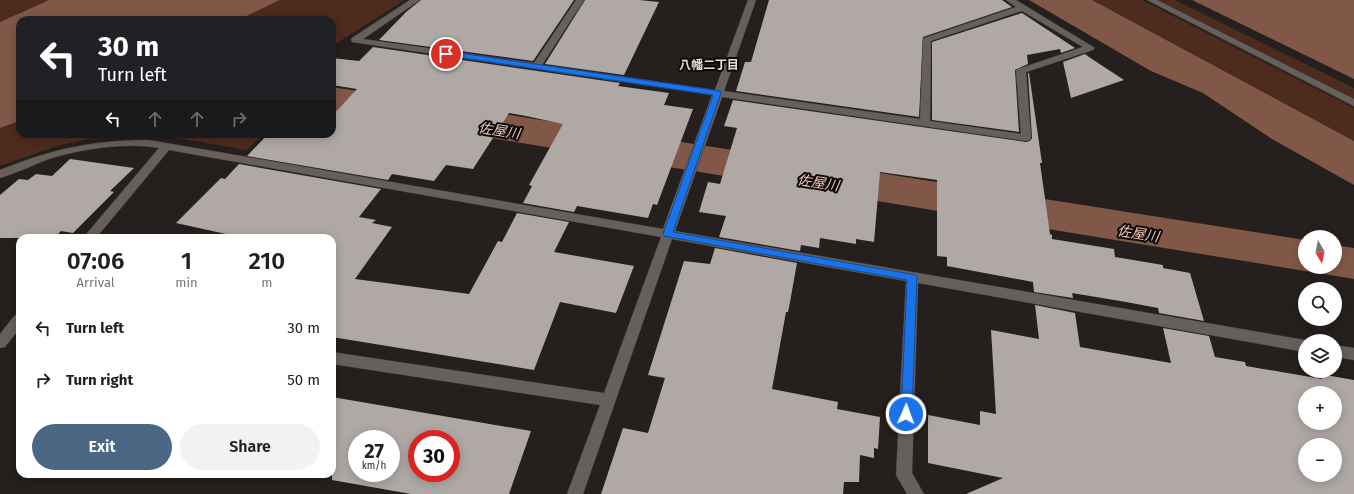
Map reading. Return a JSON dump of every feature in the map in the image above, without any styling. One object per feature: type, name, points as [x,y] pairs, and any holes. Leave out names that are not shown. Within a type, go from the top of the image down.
[{"type":"street","points":[[416,0],[355,40],[1026,138],[1021,71],[1090,48],[1010,0]]},
{"type":"street","points":[[536,67],[580,0]]},
{"type":"street","points":[[575,494],[688,174],[752,0]]},
{"type":"street","points":[[1151,0],[1354,103]]},
{"type":"street","points":[[925,123],[927,40],[1022,8]]},
{"type":"street","points":[[0,174],[60,152],[87,146],[148,143],[1298,345]]},
{"type":"street","points":[[92,234],[167,146]]},
{"type":"street","points":[[912,277],[904,475],[916,494]]},
{"type":"street","points":[[0,343],[16,324]]},
{"type":"street","points":[[1342,352],[1354,354]]},
{"type":"street","points":[[336,359],[608,400]]},
{"type":"shaded area","points":[[0,0],[49,0],[0,22]]},
{"type":"shaded area","points":[[280,0],[405,0],[336,43],[336,16],[246,16]]},
{"type":"shaded area","points":[[1092,0],[1142,0],[1354,108],[1354,141]]},
{"type":"shaded area","points":[[1158,0],[1175,0],[1354,88],[1354,99]]},
{"type":"shaded area","points":[[16,122],[16,138],[99,138],[57,146],[0,166],[0,128]]},
{"type":"shaded area","points":[[177,138],[259,138],[247,150]]},
{"type":"water","points":[[49,0],[280,0],[246,16],[16,16],[16,122],[0,128],[0,22]]},
{"type":"water","points":[[1029,0],[1092,0],[1354,141],[1354,185],[1272,139],[1203,93],[1151,71]]},
{"type":"water","points":[[1192,0],[1354,0],[1354,79]]},
{"type":"water","name":"佐屋川","points":[[336,88],[1298,239],[1298,270],[336,113]]},
{"type":"water","points":[[1342,246],[1354,248],[1354,279],[1323,274],[1342,274]]},
{"type":"building","points":[[421,0],[574,0],[533,61],[379,40],[406,12]]},
{"type":"building","points":[[585,0],[639,0],[659,2],[624,75],[545,64]]},
{"type":"building","points":[[769,0],[1002,0],[1012,7],[923,37],[919,117],[736,91],[745,62],[751,62]]},
{"type":"building","points":[[1022,13],[1075,48],[1061,53],[1060,49],[1027,55],[1028,64],[1015,70],[1019,132],[932,120],[932,42]]},
{"type":"building","points":[[373,47],[620,83],[618,86],[669,93],[664,105],[693,109],[657,205],[653,204],[648,218],[577,206],[574,212],[523,203],[532,186],[529,185],[563,124],[509,113],[473,169],[446,165],[434,181],[392,174],[388,180],[247,156],[264,138],[336,138],[336,112],[357,89],[336,86],[336,58],[359,61]]},
{"type":"building","points":[[1085,54],[1124,80],[1071,98],[1063,62]]},
{"type":"building","points":[[1028,73],[1042,163],[1040,163],[1050,234],[1052,235],[1052,239],[1114,249],[1115,257],[1163,265],[1163,268],[1190,273],[1204,321],[1159,313],[1158,308],[1126,302],[1072,293],[1073,298],[1034,292],[1033,282],[947,266],[947,257],[937,256],[937,180],[880,172],[874,242],[856,239],[856,244],[820,238],[819,248],[801,245],[800,251],[719,237],[726,216],[699,212],[708,182],[720,184],[737,128],[724,126],[733,100],[1026,142],[1030,141],[1032,138]]},
{"type":"building","points":[[70,159],[134,168],[110,191],[114,192],[73,233],[61,231],[58,234],[16,234],[16,238],[0,238],[0,195],[19,179],[28,180],[36,174],[52,176]]},
{"type":"building","points":[[239,164],[381,189],[359,217],[376,220],[372,223],[392,227],[355,279],[469,294],[498,241],[502,242],[517,213],[569,222],[554,252],[634,266],[616,313],[560,302],[534,370],[336,338],[336,234],[226,234],[176,223],[221,178],[225,179]]},
{"type":"building","points":[[715,248],[797,263],[788,312],[786,312],[772,389],[838,402],[837,409],[880,417],[878,449],[874,448],[874,458],[860,455],[859,482],[844,482],[843,494],[601,494],[623,428],[648,433],[665,378],[648,375],[684,261],[710,264]]},
{"type":"building","points":[[1035,305],[1075,313],[1080,347],[1171,363],[1163,328],[1209,336],[1215,357],[1245,362],[1246,366],[1298,375],[1298,378],[1342,378],[1354,380],[1354,494],[966,494],[1003,478],[928,463],[928,415],[980,425],[980,411],[996,414],[991,330],[1039,339]]},
{"type":"building","points":[[336,398],[531,431],[509,494],[411,494],[332,480],[332,478],[336,478]]},
{"type":"district","name":"八幡二丁目","points":[[709,65]]},
{"type":"route","points":[[446,54],[718,93],[667,234],[912,277],[906,414]]}]
